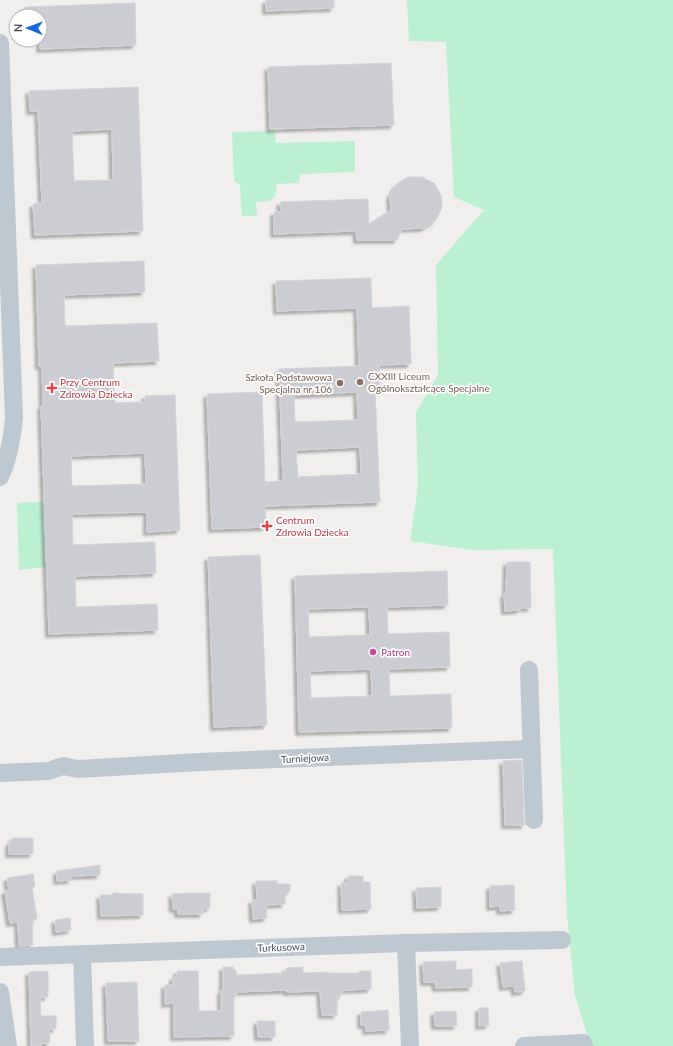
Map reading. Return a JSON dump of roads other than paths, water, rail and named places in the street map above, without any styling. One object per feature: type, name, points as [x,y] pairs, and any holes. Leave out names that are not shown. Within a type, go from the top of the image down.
[{"type":"street","points":[[0,43],[14,418],[6,464],[0,477]]},
{"type":"street","points":[[529,670],[534,820]]},
{"type":"street","name":"Turniejowa","points":[[0,773],[48,771],[63,766],[78,769],[192,762],[531,749]]},
{"type":"street","name":"Turkusowa","points":[[0,957],[406,943],[562,940]]},
{"type":"street","points":[[406,943],[410,1046]]},
{"type":"street","points":[[82,954],[84,1046]]},
{"type":"street","points":[[0,992],[8,1046]]},
{"type":"street","points":[[524,1046],[583,1045]]},
{"type":"place","name":"CXXIII Liceum Ogólnokształcące Specjalne","points":[[360,382]]},
{"type":"place","name":"Szkoła Podstawowa Specjalna nr 106","points":[[340,383]]},
{"type":"place","name":"Przy Centrum Zdrowia Dziecka","points":[[52,388]]},
{"type":"place","name":"Centrum Zdrowia Dziecka","points":[[267,526]]},
{"type":"place","name":"Patron","points":[[373,652]]}]
